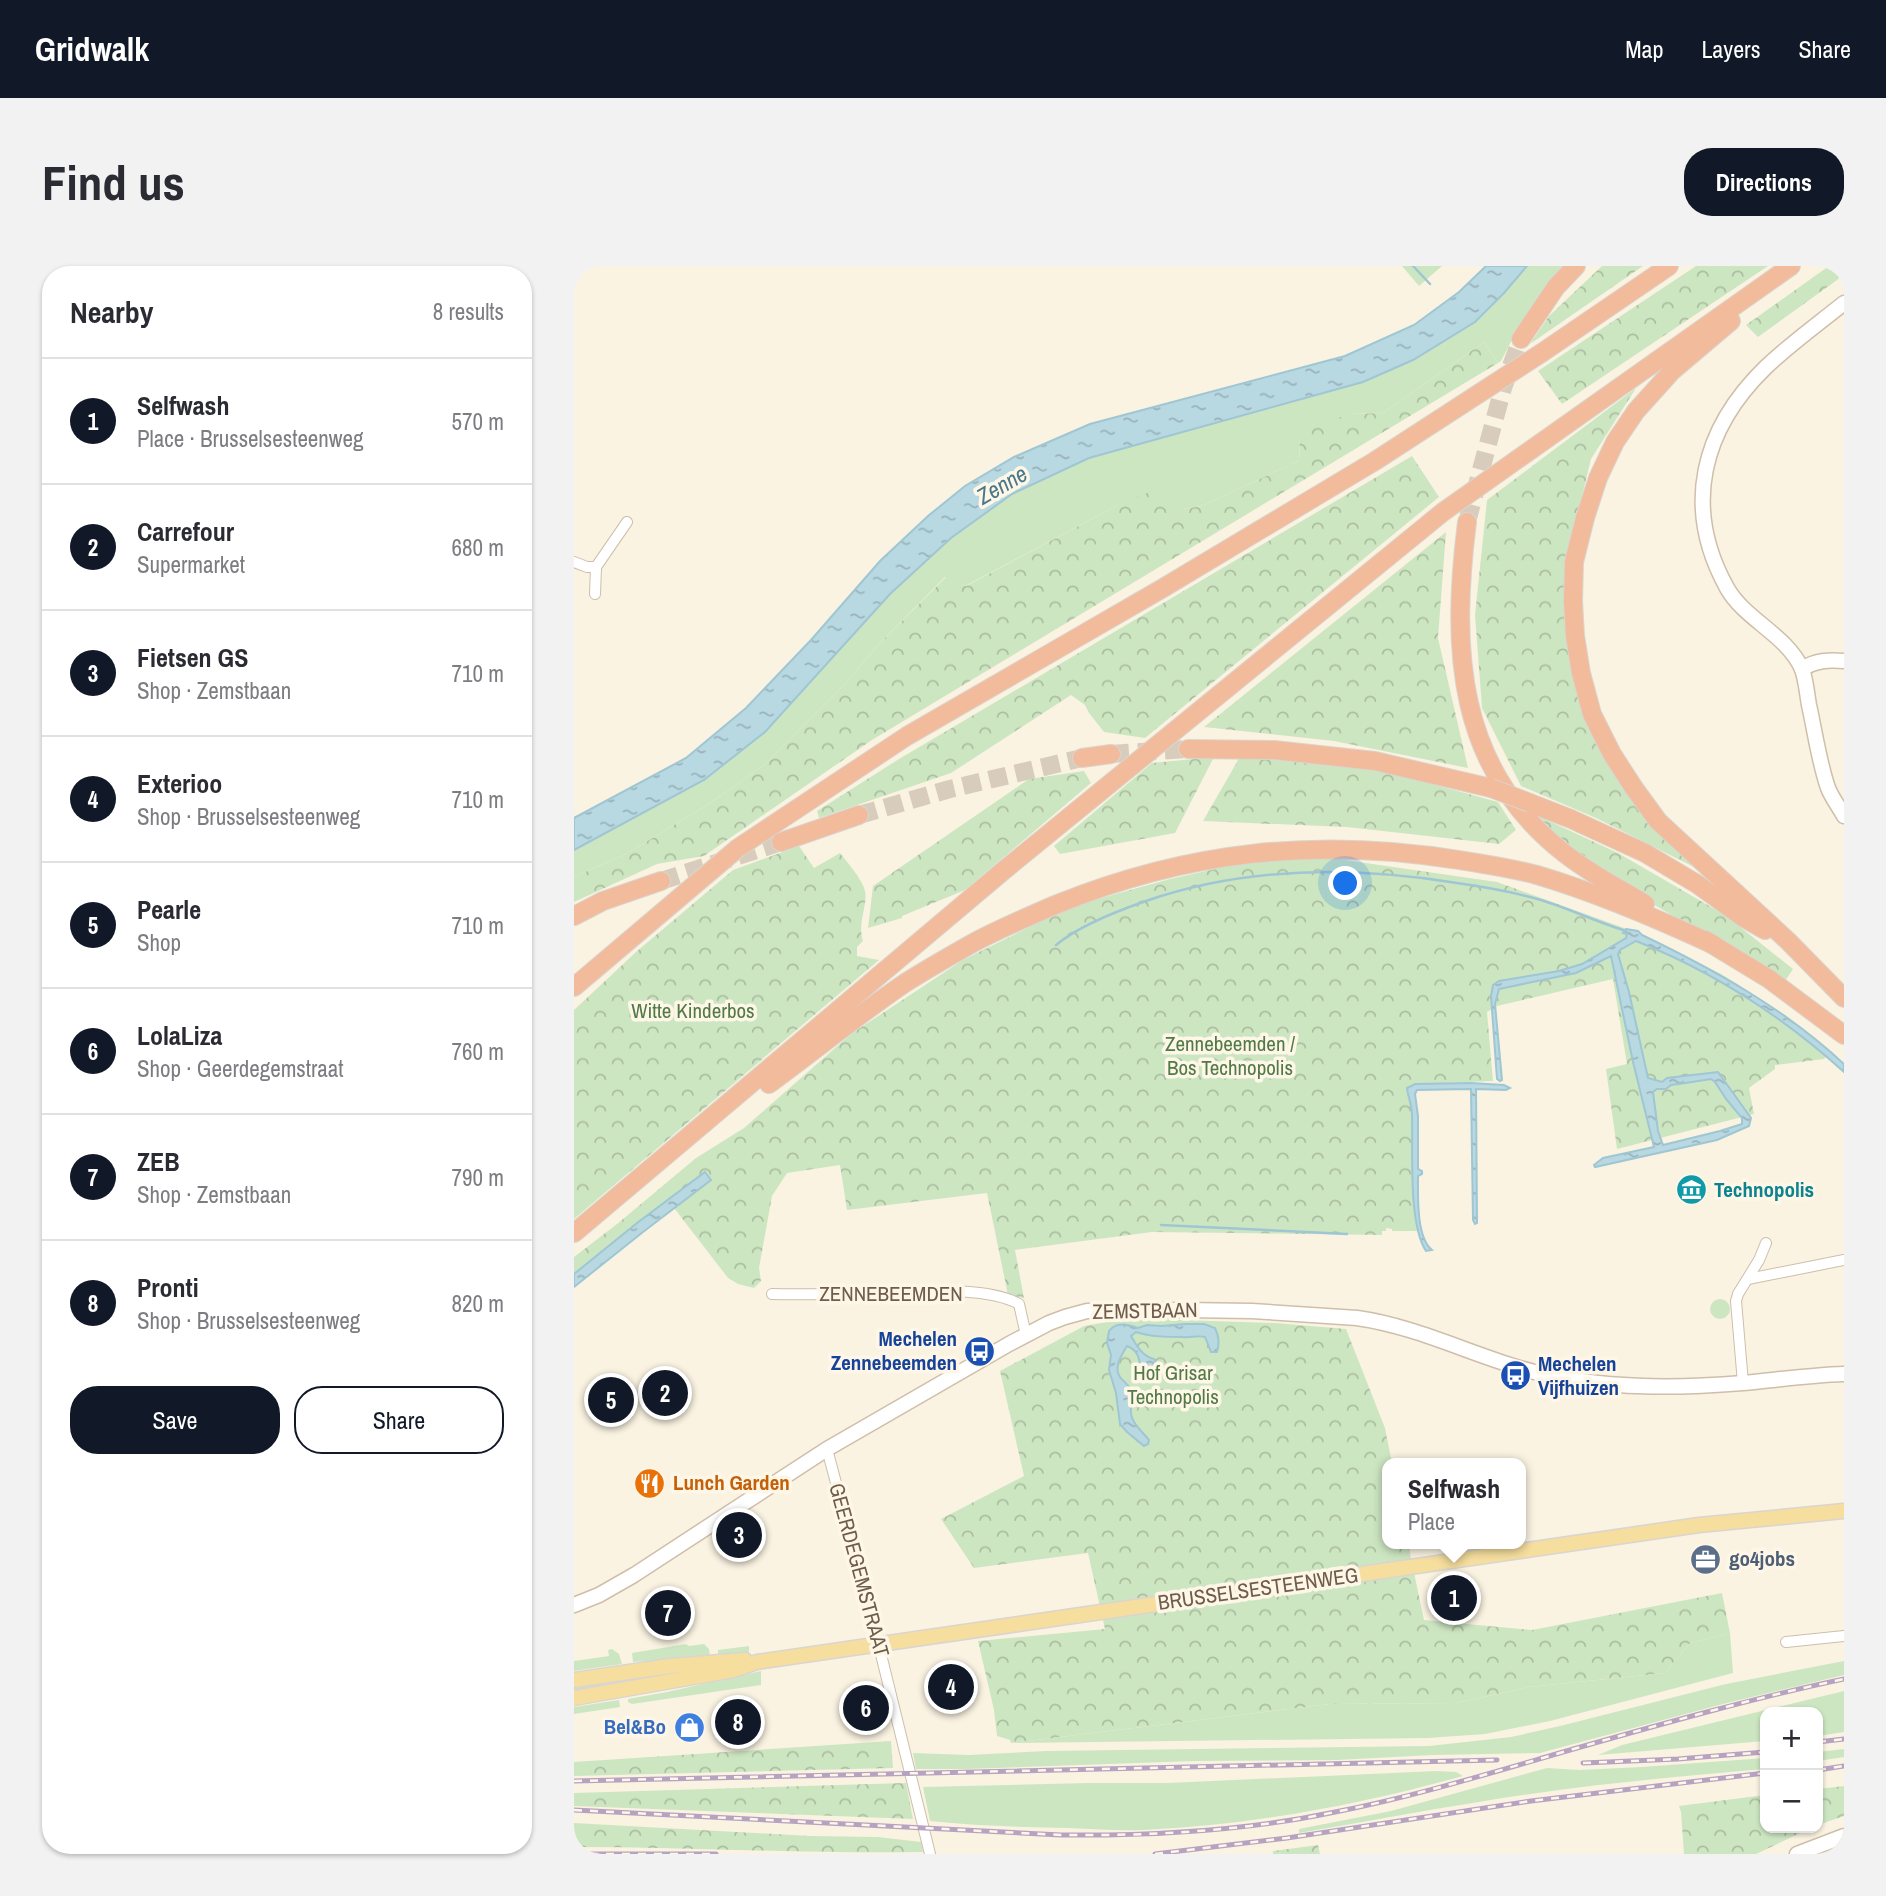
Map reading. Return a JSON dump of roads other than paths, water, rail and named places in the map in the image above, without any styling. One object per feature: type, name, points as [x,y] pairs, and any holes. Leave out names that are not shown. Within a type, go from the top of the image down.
[{"type":"highway","points":[[1521,339],[1556,287],[1576,266]]},
{"type":"highway","points":[[574,988],[738,848],[907,736],[1196,569],[1364,468],[1670,266]]},
{"type":"highway","points":[[1792,266],[1672,370],[1636,411],[1615,442],[1598,478],[1574,562],[1575,636],[1592,714],[1612,754],[1658,821],[1788,941],[1844,998]]},
{"type":"highway","points":[[574,1233],[1035,845],[1443,512],[1792,266]]},
{"type":"highway","points":[[1467,522],[1459,632],[1465,680],[1482,747],[1504,790],[1520,813],[1564,854],[1769,979],[1844,1035]]},
{"type":"highway","points":[[1188,749],[1274,750],[1375,761],[1491,788],[1571,819],[1645,853],[1697,884],[1802,957]]},
{"type":"highway","points":[[1082,758],[1111,754]]},
{"type":"highway","points":[[781,842],[859,815]]},
{"type":"highway","points":[[725,1107],[767,1086],[906,983],[975,942],[1089,891],[1147,873],[1204,860],[1313,849],[1417,853],[1476,862],[1536,875],[1588,892],[1643,912],[1714,945]]},
{"type":"highway","points":[[574,916],[603,901],[662,881]]},
{"type":"main road","name":"BRUSSELSESTEENWEG","points":[[574,1698],[734,1670],[757,1662],[1699,1525],[1844,1511]]},
{"type":"main road","name":"BRUSSELSESTEENWEG","points":[[574,1680],[670,1666],[743,1660],[757,1662]]},
{"type":"street","points":[[1844,303],[1767,367],[1726,415],[1709,453],[1702,494],[1704,525],[1712,554],[1728,589],[1745,610],[1783,642],[1802,669],[1828,786],[1844,816]]},
{"type":"street","points":[[595,594],[596,567],[627,522]]},
{"type":"street","points":[[574,562],[596,567]]},
{"type":"street","points":[[1802,669],[1823,660],[1844,661]]},
{"type":"street","points":[[1743,1383],[1736,1301],[1766,1243]]},
{"type":"street","points":[[1748,1279],[1844,1261]]},
{"type":"street","name":"ZENNEBEEMDEN","points":[[772,1294],[945,1291],[981,1294],[1013,1300],[1019,1304],[1026,1335]]},
{"type":"street","name":"ZEMSTBAAN","points":[[574,1605],[634,1575],[827,1449],[1026,1335],[1065,1317],[1087,1311],[1183,1310],[1315,1315],[1375,1321],[1507,1364],[1578,1381],[1651,1387],[1743,1383],[1844,1374]]},
{"type":"street","name":"GEERDEGEMSTRAAT","points":[[827,1449],[930,1854]]},
{"type":"street","points":[[1786,1642],[1844,1636]]},
{"type":"street","points":[[1797,1854],[1844,1836]]},
{"type":"water","name":"Zenne","points":[[1486,266],[1527,266],[1475,322],[1413,360],[1363,382],[1089,458],[1012,494],[951,538],[890,594],[765,732],[704,780],[574,850],[574,818],[686,758],[746,708],[811,640],[880,561],[965,486],[1014,457],[1090,424],[1345,356],[1414,325],[1459,292]]},
{"type":"water","points":[[1626,929],[1638,931],[1748,992],[1821,1044],[1844,1064],[1844,1072],[1746,997],[1692,966],[1636,941],[1618,954],[1648,1078],[1662,1082],[1667,1078],[1718,1072],[1751,1118],[1749,1126],[1717,1140],[1595,1167],[1603,1158],[1654,1147],[1611,956],[1576,973],[1499,989],[1495,1004],[1500,1081],[1497,1079],[1491,996],[1493,985],[1499,981],[1559,971],[1582,964],[1626,938],[1627,934],[1623,933]],"holes":[[[1711,1079],[1742,1118],[1742,1124],[1663,1145],[1658,1131],[1653,1092],[1671,1085]]]},
{"type":"water","points":[[1415,1084],[1504,1085],[1510,1088],[1476,1089],[1475,1224],[1471,1089],[1417,1090],[1415,1094],[1418,1116],[1418,1169],[1422,1171],[1418,1176],[1419,1216],[1423,1236],[1432,1250],[1426,1251],[1416,1223],[1412,1111],[1407,1088]]},
{"type":"water","points":[[705,1172],[711,1180],[574,1287],[574,1274]]},
{"type":"water","points":[[1122,1324],[1138,1328],[1147,1325],[1204,1324],[1215,1328],[1219,1340],[1217,1352],[1211,1352],[1205,1337],[1159,1336],[1136,1332],[1131,1336],[1135,1343],[1143,1353],[1154,1359],[1159,1369],[1152,1375],[1142,1373],[1137,1354],[1127,1346],[1119,1361],[1118,1373],[1132,1392],[1132,1417],[1149,1440],[1144,1446],[1120,1424],[1116,1393],[1109,1370],[1109,1331]]},
{"type":"waterway","points":[[1413,266],[1430,284]]},
{"type":"waterway","points":[[1056,945],[1076,931],[1111,914],[1184,889],[1261,875],[1300,872],[1418,877],[1489,888],[1541,900],[1626,931]]},
{"type":"waterway","points":[[1161,1225],[1347,1234]]},
{"type":"tunnel","points":[[1467,522],[1503,388],[1521,339]]},
{"type":"tunnel","points":[[1111,754],[1188,749]]},
{"type":"tunnel","points":[[859,815],[950,789],[1082,758]]},
{"type":"tunnel","points":[[661,881],[781,842]]},
{"type":"railway","points":[[574,1810],[1061,1835],[1164,1833],[1233,1828],[1366,1806],[1710,1711],[1844,1679]]},
{"type":"railway","points":[[1823,1741],[1844,1739]]},
{"type":"railway","points":[[1583,1763],[1760,1752]]},
{"type":"railway","points":[[574,1781],[1497,1760]]},
{"type":"railway","points":[[1823,1769],[1844,1766]]},
{"type":"railway","points":[[1155,1854],[1287,1838],[1531,1801],[1760,1774]]},
{"type":"railway","points":[[574,1854],[716,1854]]},
{"type":"place","name":"Technopolis","points":[[1691,1190]]},
{"type":"place","name":"Mechelen Zennebeemden","points":[[980,1351]]},
{"type":"place","name":"Mechelen Vijfhuizen","points":[[1515,1376]]},
{"type":"place","name":"Carrefour","points":[[665,1393]]},
{"type":"place","name":"Pearle","points":[[611,1400]]},
{"type":"place","name":"Lunch Garden","points":[[650,1483]]},
{"type":"place","name":"Fietsen GS","points":[[739,1535]]},
{"type":"place","name":"go4jobs","points":[[1706,1559]]},
{"type":"place","name":"Selfwash","points":[[1454,1598]]},
{"type":"place","name":"ZEB","points":[[668,1613]]},
{"type":"place","name":"Exterioo","points":[[951,1687]]},
{"type":"place","name":"LolaLiza","points":[[866,1708]]},
{"type":"place","name":"Pronti","points":[[738,1722]]},
{"type":"place","name":"Bel&Bo","points":[[689,1727]]},
{"type":"park label","name":"Witte Kinderbos","points":[[693,1011]]},
{"type":"park label","name":"Zennebeemden / Bos Technopolis","points":[[1230,1056]]},
{"type":"park label","name":"Hof Grisar Technopolis","points":[[1173,1385]]}]
